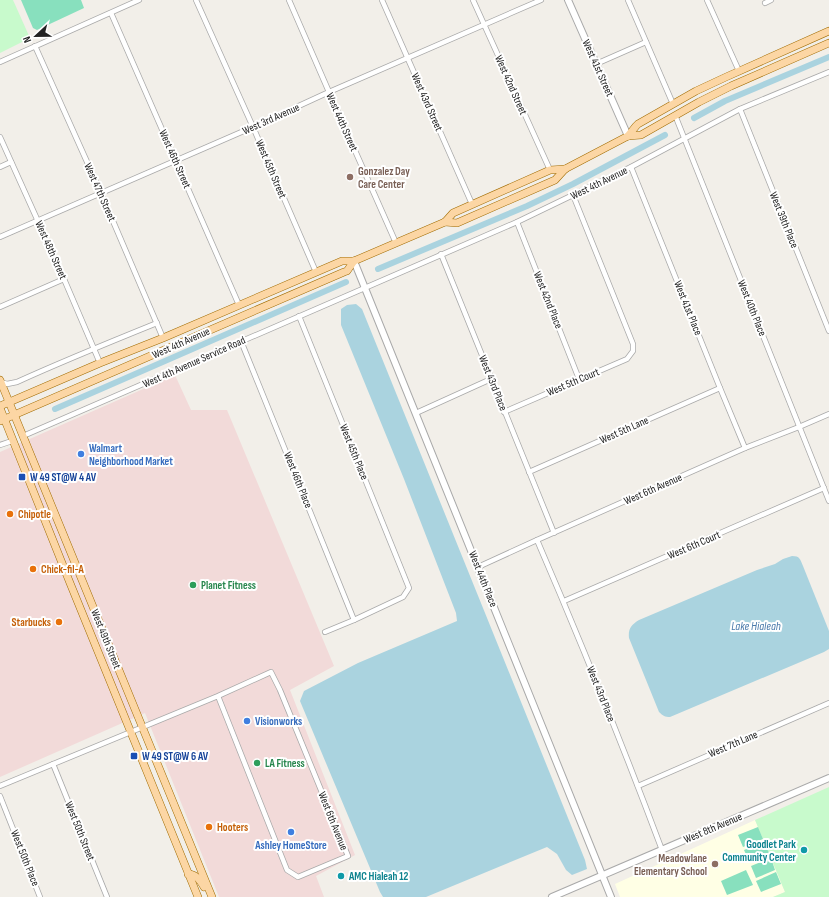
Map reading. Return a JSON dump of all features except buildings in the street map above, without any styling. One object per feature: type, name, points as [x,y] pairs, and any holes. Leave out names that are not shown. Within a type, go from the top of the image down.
[{"type":"main road","name":"West 4th Avenue","points":[[628,136],[636,126],[696,91],[739,70],[829,31]]},
{"type":"main road","name":"West 4th Avenue","points":[[445,222],[457,223],[555,180],[565,169],[628,136],[642,135],[675,115],[743,80],[829,43]]},
{"type":"main road","name":"West 4th Avenue","points":[[0,407],[100,363],[239,306],[342,261],[354,261],[445,222],[453,213],[550,170],[565,169]]},
{"type":"main road","name":"West 4th Avenue","points":[[2,420],[347,271],[354,261]]},
{"type":"main road","points":[[231,321],[237,315],[239,306]]},
{"type":"main road","points":[[155,354],[160,348],[163,338]]},
{"type":"main road","name":"West 49th Street","points":[[0,381],[143,727],[211,897]]},
{"type":"main road","name":"West 49th Street","points":[[0,407],[2,420],[12,441],[198,897]]},
{"type":"main road","points":[[175,840],[189,866],[200,869]]},
{"type":"main road","points":[[188,874],[192,874],[200,880],[211,897]]},
{"type":"street","points":[[0,62],[139,0]]},
{"type":"street","name":"West 45th Street","points":[[196,0],[316,272]]},
{"type":"street","name":"West 44th Street","points":[[289,0],[396,243]]},
{"type":"street","name":"West 43rd Street","points":[[382,0],[472,204]]},
{"type":"street","name":"West 42nd Street","points":[[473,0],[550,170]]},
{"type":"street","name":"West 3rd Avenue","points":[[0,237],[541,0]]},
{"type":"street","name":"West 41st Street","points":[[568,0],[628,136]]},
{"type":"street","points":[[628,0],[673,104]]},
{"type":"street","points":[[707,0],[739,70]]},
{"type":"street","points":[[765,3],[771,0]]},
{"type":"street","name":"West 46th Street","points":[[111,13],[239,306]]},
{"type":"street","points":[[596,64],[646,42]]},
{"type":"street","name":"West 47th Street","points":[[35,46],[101,193],[163,338]]},
{"type":"street","name":"West 4th Avenue","points":[[365,287],[517,222],[631,167],[740,109],[829,72]]},
{"type":"street","name":"West 39th Place","points":[[740,109],[829,331]]},
{"type":"street","name":"West 40th Place","points":[[675,115],[829,501]]},
{"type":"street","name":"West 48th Street","points":[[0,138],[64,279],[100,363]]},
{"type":"street","points":[[0,167],[11,162]]},
{"type":"street","name":"West 41st Place","points":[[631,167],[745,448]]},
{"type":"street","name":"West 5th Court","points":[[504,412],[627,359],[633,351],[633,344],[573,195]]},
{"type":"street","name":"West 42nd Place","points":[[517,222],[579,379]]},
{"type":"street","name":"West 43rd Place","points":[[442,254],[504,412],[554,533]]},
{"type":"street","name":"West 44th Place","points":[[354,261],[611,897]]},
{"type":"street","points":[[0,307],[64,279]]},
{"type":"street","name":"West 4th Avenue Service Road","points":[[23,436],[365,287]]},
{"type":"street","name":"West 45th Place","points":[[299,316],[408,588],[403,597],[354,620]]},
{"type":"street","points":[[0,381],[7,384],[14,382],[157,323]]},
{"type":"street","name":"West 46th Place","points":[[241,341],[354,620]]},
{"type":"street","points":[[416,413],[491,379]]},
{"type":"street","name":"West 5th Lane","points":[[529,472],[720,388]]},
{"type":"street","name":"West 6th Avenue","points":[[478,567],[745,448],[829,414]]},
{"type":"street","points":[[0,445],[12,441]]},
{"type":"street","name":"West 6th Court","points":[[564,601],[824,488]]},
{"type":"street","name":"West 43rd Place","points":[[537,540],[564,601],[662,850]]},
{"type":"street","points":[[325,632],[354,620]]},
{"type":"street","name":"West 6th Avenue","points":[[0,786],[218,696],[271,672],[283,697],[348,856],[298,877],[287,870],[218,696]]},
{"type":"street","name":"West 7th Lane","points":[[638,786],[829,703]]},
{"type":"street","name":"West 50th Street","points":[[53,764],[107,897]]},
{"type":"street","name":"West 8th Avenue","points":[[552,897],[829,778]]},
{"type":"street","name":"West 50th Place","points":[[0,796],[40,897]]},
{"type":"shaded area","points":[[175,375],[191,410],[227,410],[334,666],[290,690],[355,855],[316,876],[324,897],[219,897],[145,713],[0,777],[0,452]]},
{"type":"shaded area","name":"Meadowlane Elementary School","points":[[755,820],[785,892],[773,897],[620,897],[615,884]]},
{"type":"green space","points":[[0,0],[13,0],[30,38],[0,53]]},
{"type":"green space","points":[[21,0],[81,0],[84,8],[37,30],[33,28]]},
{"type":"green space","points":[[829,787],[829,897],[773,897],[785,892],[755,820]]},
{"type":"green space","points":[[758,827],[763,839],[743,847],[738,835]]},
{"type":"green space","points":[[764,842],[769,853],[749,861],[744,850]]},
{"type":"green space","points":[[771,858],[775,870],[756,878],[751,866]]},
{"type":"green space","points":[[746,870],[753,885],[727,895],[721,881]]},
{"type":"green space","points":[[776,872],[781,884],[761,892],[756,881]]},
{"type":"water","points":[[356,304],[362,309],[585,860],[587,869],[572,875],[566,870],[557,854],[547,847],[426,897],[383,897],[300,701],[304,691],[358,663],[457,621],[456,613],[404,479],[341,325],[341,309],[347,305]]},
{"type":"water","name":"Lake Hialeah","points":[[792,556],[798,557],[800,560],[829,631],[829,649],[670,717],[659,712],[629,638],[629,632],[632,626],[639,620]]},
{"type":"waterway","points":[[694,118],[725,101],[829,57]]},
{"type":"waterway","points":[[378,269],[527,206],[573,184],[665,135]]},
{"type":"waterway","points":[[55,409],[346,282]]},
{"type":"place","name":"Gonzalez Day Care Center","points":[[350,177]]},
{"type":"place","name":"Walmart Neighborhood Market","points":[[81,454]]},
{"type":"place","name":"W 49 ST@W 4 AV","points":[[22,477]]},
{"type":"place","name":"Chipotle","points":[[10,514]]},
{"type":"place","name":"Chick-fil-A","points":[[33,569]]},
{"type":"place","name":"Planet Fitness","points":[[193,585]]},
{"type":"place","name":"Starbucks","points":[[59,622]]},
{"type":"place","name":"Visionworks","points":[[247,721]]},
{"type":"place","name":"W 49 ST@W 6 AV","points":[[134,756]]},
{"type":"place","name":"LA Fitness","points":[[257,763]]},
{"type":"place","name":"Hooters","points":[[209,827]]},
{"type":"place","name":"Ashley HomeStore","points":[[291,832]]},
{"type":"place","name":"Goodlet Park Community Center","points":[[804,850]]},
{"type":"place","name":"Meadowlane Elementary School","points":[[715,864]]},
{"type":"place","name":"AMC Hialeah 12","points":[[341,876]]}]
